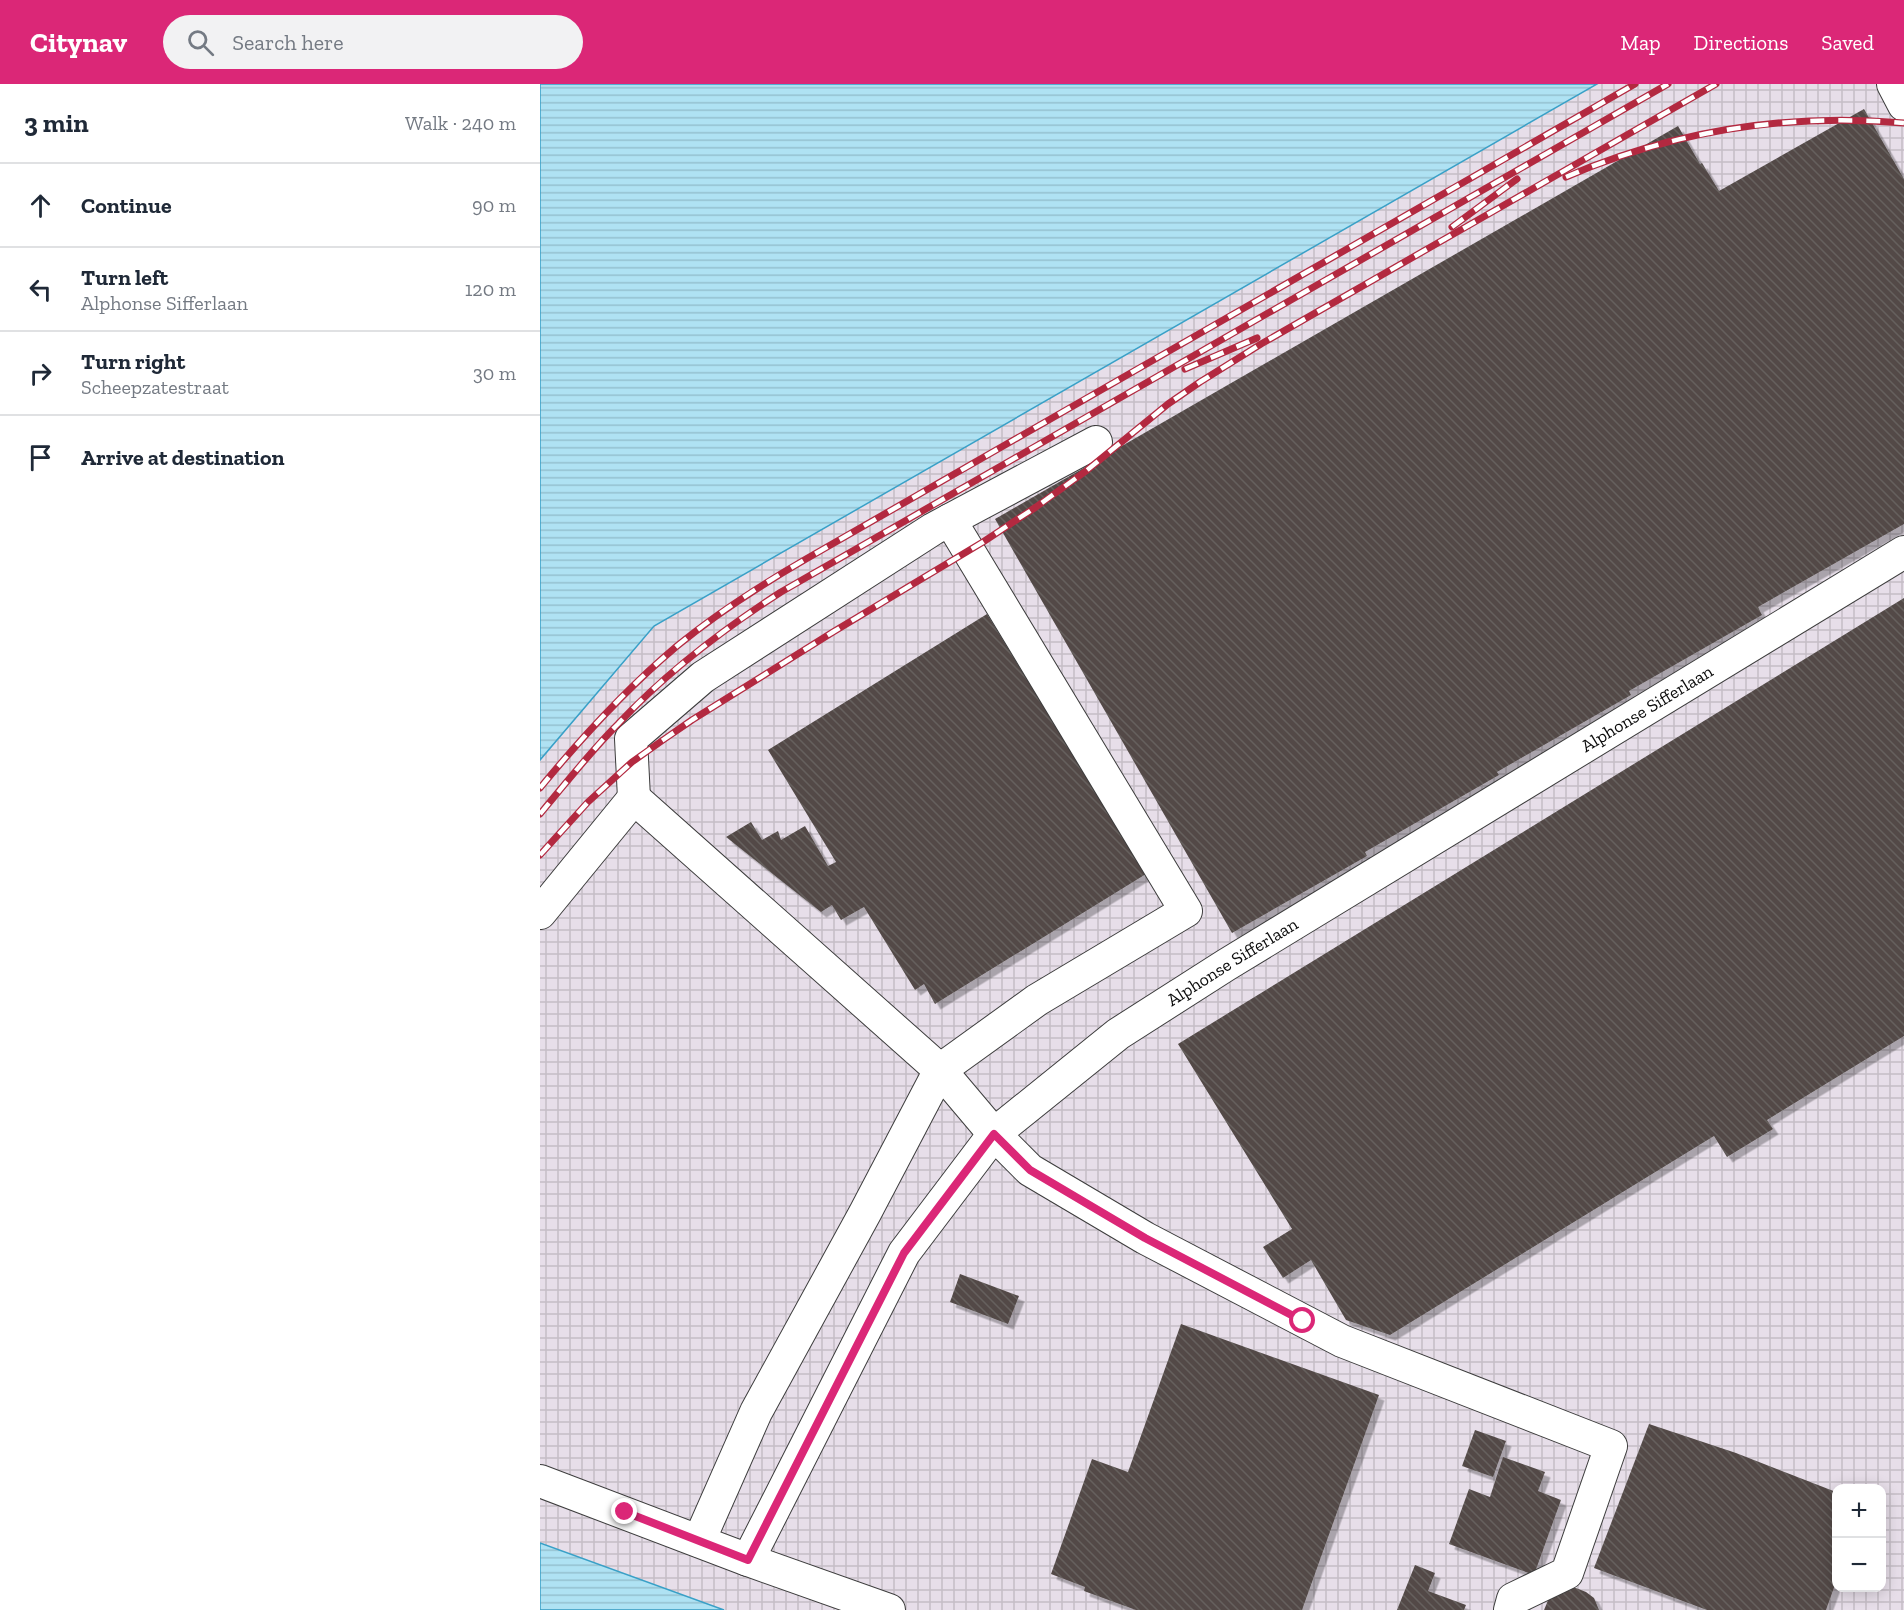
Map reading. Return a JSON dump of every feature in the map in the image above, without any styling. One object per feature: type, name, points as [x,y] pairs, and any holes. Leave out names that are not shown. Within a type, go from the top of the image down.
[{"type":"street","points":[[1893,84],[1904,105]]},
{"type":"street","points":[[540,914],[634,798],[631,739],[703,677],[933,529],[1096,442]]},
{"type":"street","points":[[699,1541],[756,1412],[940,1070],[1036,1000],[1186,911],[950,520]]},
{"type":"street","name":"Alphonse Sifferlaan","points":[[748,1560],[904,1253],[994,1134],[1118,1034],[1196,984],[1904,552]]},
{"type":"street","points":[[634,798],[940,1070],[994,1134],[1030,1170],[1145,1238],[1342,1341],[1611,1446],[1567,1573],[1513,1599],[1510,1610]]},
{"type":"street","points":[[540,1481],[748,1560],[889,1610]]},
{"type":"shaded area","points":[[1597,84],[1904,84],[1904,1610],[724,1610],[540,1543],[540,760],[654,626]]},
{"type":"water","points":[[540,84],[1597,84],[654,626],[540,760]]},
{"type":"water","points":[[540,1543],[724,1610],[540,1610]]},
{"type":"building","points":[[1864,109],[1904,179],[1904,524],[1758,607],[1762,615],[1629,691],[1631,695],[1497,772],[1499,775],[1365,852],[1367,856],[1232,933],[995,519],[1678,126],[1719,191]]},
{"type":"building","points":[[1904,598],[1904,1036],[1767,1120],[1773,1129],[1727,1157],[1714,1136],[1390,1335],[1346,1320],[1311,1260],[1283,1278],[1263,1247],[1292,1229],[1178,1044]]},
{"type":"building","points":[[987,614],[1146,874],[935,1004],[924,984],[915,990],[864,907],[841,920],[832,905],[821,912],[726,837],[751,822],[762,840],[778,831],[781,840],[805,826],[828,866],[836,862],[768,750]]},
{"type":"building","points":[[960,1274],[1019,1296],[1008,1324],[950,1302]]},
{"type":"building","points":[[1181,1324],[1379,1395],[1302,1610],[1136,1610],[1084,1591],[1085,1587],[1051,1574],[1092,1459],[1128,1472]]},
{"type":"building","points":[[1649,1424],[1736,1453],[1832,1490],[1832,1592],[1826,1610],[1707,1610],[1594,1568]]},
{"type":"building","points":[[1475,1430],[1506,1441],[1493,1477],[1462,1466]]},
{"type":"building","points":[[1503,1457],[1545,1472],[1538,1491],[1561,1500],[1534,1575],[1449,1544],[1469,1489],[1490,1497]]},
{"type":"building","points":[[1415,1565],[1435,1573],[1428,1591],[1466,1605],[1464,1610],[1397,1610]]},
{"type":"building","points":[[1566,1588],[1576,1588],[1586,1592],[1594,1598],[1599,1610],[1544,1610],[1549,1598]]},
{"type":"railway","points":[[540,788],[605,714],[658,662],[708,622],[756,589],[1635,84]]},
{"type":"railway","points":[[540,814],[598,746],[655,687],[737,621],[781,592],[1668,84]]},
{"type":"railway","points":[[540,855],[588,802],[632,762],[692,720],[983,542],[1036,507],[1086,471],[1168,404],[1200,382],[1261,344],[1716,84]]},
{"type":"railway","points":[[1566,177],[1648,148],[1732,129],[1817,121],[1904,123]]},
{"type":"railway","points":[[1452,227],[1517,179]]},
{"type":"railway","points":[[1185,369],[1257,338]]},
{"type":"route","points":[[625,1512],[748,1560],[904,1253],[994,1134],[1030,1170],[1145,1238],[1303,1321]]}]
